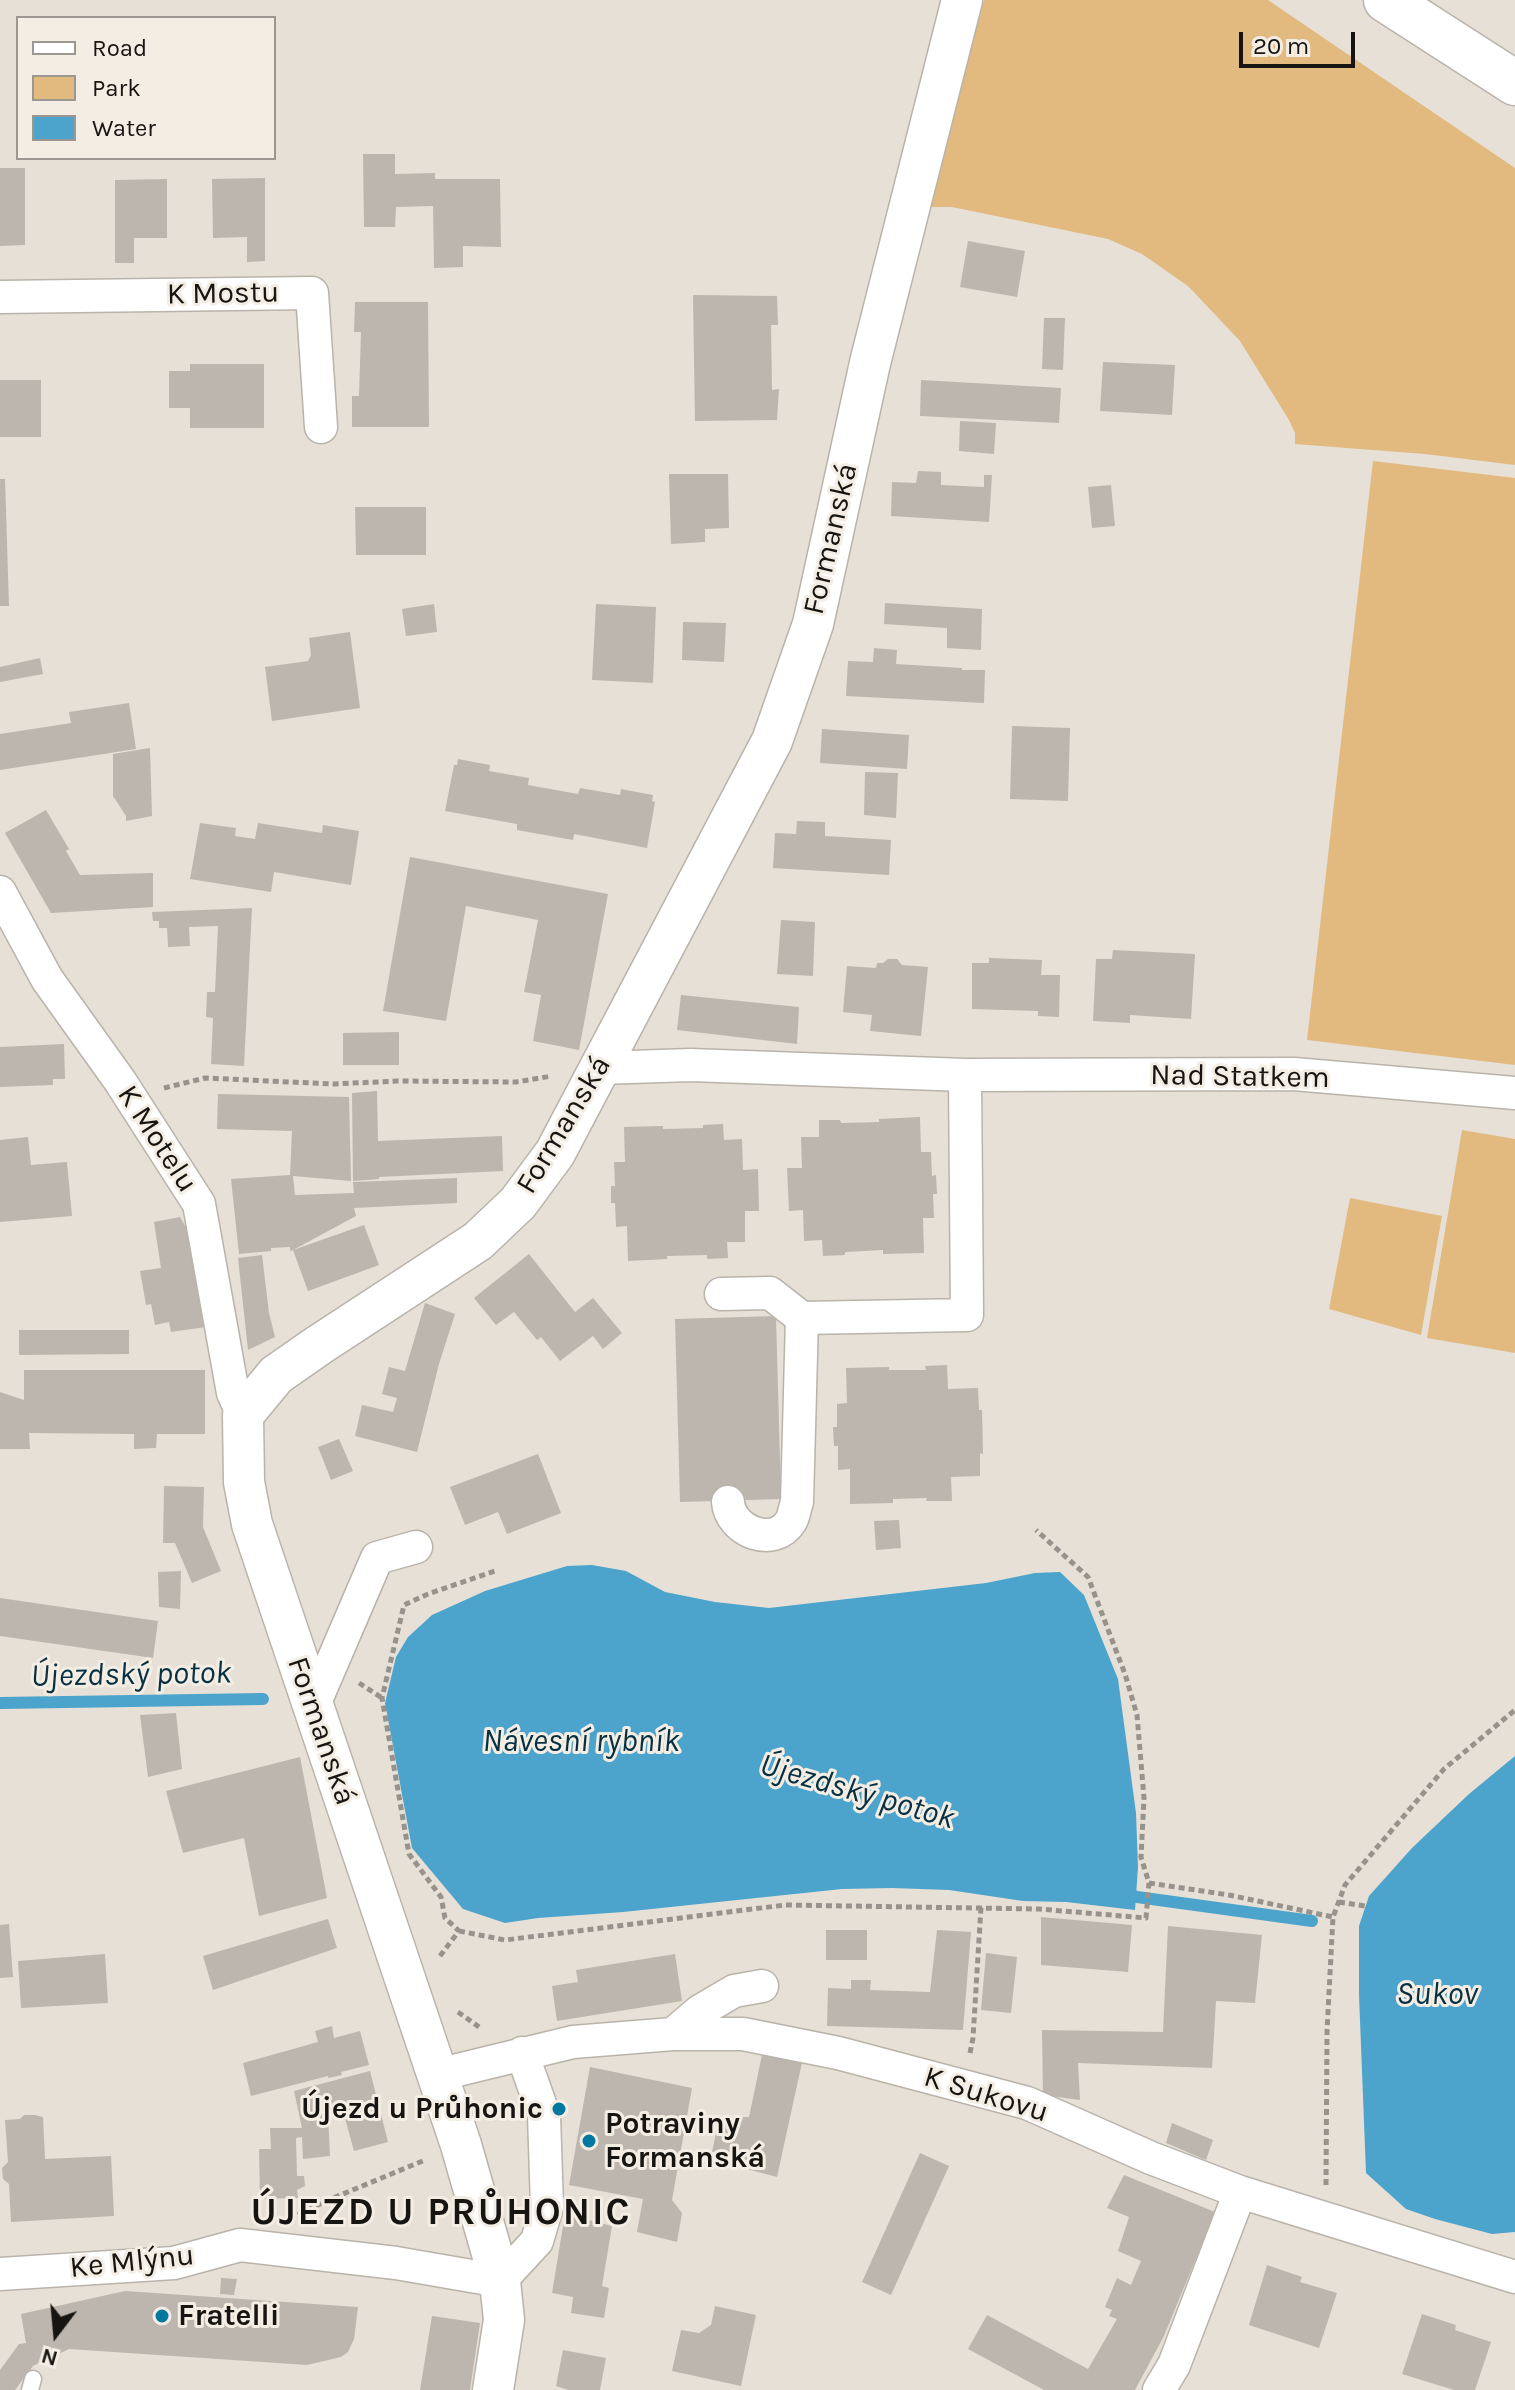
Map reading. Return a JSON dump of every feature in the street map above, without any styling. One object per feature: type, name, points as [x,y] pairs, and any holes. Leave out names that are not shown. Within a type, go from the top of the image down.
[{"type":"highway","points":[[1386,0],[1515,83]]},
{"type":"street","name":"Formanská","points":[[493,2390],[504,2320],[500,2281],[461,2145],[252,1524],[244,1482],[243,1415],[276,1375],[478,1241],[518,1203],[555,1153],[772,741],[813,624],[870,363],[962,0]]},
{"type":"street","name":"K Mostu","points":[[0,297],[312,293],[321,427]]},
{"type":"street","name":"K Motelu","points":[[0,892],[47,979],[136,1104],[199,1204],[233,1393],[243,1415]]},
{"type":"street","name":"Nad Statkem","points":[[600,1068],[691,1065],[965,1075],[1294,1074],[1515,1093]]},
{"type":"street","points":[[721,1294],[770,1293],[802,1318],[967,1315],[965,1075]]},
{"type":"street","points":[[728,1502],[729,1513],[739,1525],[753,1534],[774,1535],[791,1522],[797,1502],[802,1318]]},
{"type":"street","points":[[313,1707],[377,1558],[416,1547]]},
{"type":"street","points":[[673,2034],[700,2011],[734,1991],[762,1986]]},
{"type":"street","name":"K Sukovu","points":[[437,2075],[573,2042],[673,2034],[743,2034],[838,2053],[1027,2103],[1151,2158],[1240,2192],[1515,2277]]},
{"type":"street","points":[[500,2281],[537,2241],[547,2207],[544,2115],[522,2053]]},
{"type":"street","points":[[1159,2390],[1174,2365],[1240,2192]]},
{"type":"street","name":"Ke Mlýnu","points":[[0,2274],[174,2263],[240,2245],[396,2263],[500,2281]]},
{"type":"path","points":[[136,1104],[158,1089],[205,1078],[333,1084],[516,1082],[600,1068]]},
{"type":"path","points":[[498,1570],[404,1605],[382,1698],[409,1854],[441,1897],[445,1918],[459,1931],[505,1940],[785,1905],[1039,1909],[1146,1918],[1149,1883],[1141,1857],[1144,1798],[1137,1715],[1125,1674],[1088,1577],[1036,1530]]},
{"type":"path","points":[[1326,2219],[1327,2031],[1333,1917],[1345,1885],[1444,1769],[1515,1710]]},
{"type":"path","points":[[1149,1883],[1229,1895],[1333,1917]]},
{"type":"path","points":[[1339,1902],[1365,1906]]},
{"type":"path","points":[[973,2038],[981,1907]]},
{"type":"path","points":[[436,1961],[459,1931]]},
{"type":"path","points":[[453,2000],[459,2013],[482,2029]]},
{"type":"path","points":[[240,2245],[326,2201],[461,2145]]},
{"type":"green space","points":[[984,0],[1268,0],[1515,168],[1515,465],[1295,444],[1295,433],[1289,420],[1240,341],[1188,286],[1142,254],[1108,239],[952,207],[925,207]]},
{"type":"green space","points":[[1373,461],[1515,478],[1515,1065],[1307,1040]]},
{"type":"green space","points":[[1462,1130],[1515,1139],[1515,1353],[1427,1338]]},
{"type":"green space","points":[[1350,1198],[1442,1216],[1421,1335],[1329,1309]]},
{"type":"water","name":"Návesní rybník","points":[[592,1565],[626,1571],[665,1592],[769,1608],[1060,1572],[1084,1595],[1118,1679],[1136,1813],[1138,1867],[1135,1910],[1066,1902],[1023,1901],[949,1890],[892,1888],[842,1889],[505,1923],[463,1909],[412,1848],[385,1703],[396,1657],[408,1637],[432,1615],[485,1591],[567,1566]]},
{"type":"water","name":"Sukov","points":[[1515,1756],[1515,2232],[1492,2234],[1406,2209],[1366,2173],[1359,1926],[1369,1896],[1412,1848]]},
{"type":"building","points":[[363,154],[395,154],[395,174],[435,173],[435,179],[500,179],[501,247],[463,246],[463,267],[434,268],[433,206],[396,207],[395,227],[364,227]]},
{"type":"building","points":[[0,168],[25,168],[25,245],[0,246]]},
{"type":"building","points":[[265,178],[265,261],[247,262],[247,237],[213,238],[212,179]]},
{"type":"building","points":[[167,179],[167,238],[134,238],[134,263],[115,263],[115,180]]},
{"type":"building","points":[[968,241],[1025,251],[1017,297],[960,287]]},
{"type":"building","points":[[693,295],[777,296],[778,325],[771,325],[772,390],[779,389],[777,420],[695,421]]},
{"type":"building","points":[[355,302],[428,302],[429,427],[352,427],[352,396],[359,396],[361,332],[354,332]]},
{"type":"building","points":[[1044,318],[1065,318],[1063,370],[1042,369]]},
{"type":"building","points":[[1103,362],[1175,365],[1172,415],[1100,411]]},
{"type":"building","points":[[190,364],[264,364],[264,428],[190,428],[190,408],[169,408],[169,371],[190,371]]},
{"type":"building","points":[[0,380],[41,380],[41,437],[0,437]]},
{"type":"building","points":[[921,380],[1061,388],[1059,423],[920,416]]},
{"type":"building","points":[[960,421],[996,423],[994,454],[959,451]]},
{"type":"building","points":[[918,471],[941,472],[941,485],[984,487],[984,475],[992,475],[989,522],[891,516],[892,482],[916,483]]},
{"type":"building","points":[[669,474],[728,474],[729,528],[705,529],[705,542],[671,544]]},
{"type":"building","points":[[0,479],[5,479],[9,606],[0,606]]},
{"type":"building","points":[[1111,485],[1115,526],[1092,528],[1088,487]]},
{"type":"building","points":[[355,507],[426,507],[426,555],[356,555]]},
{"type":"building","points":[[885,603],[982,609],[981,650],[947,648],[947,628],[884,624]]},
{"type":"building","points":[[434,604],[437,632],[406,636],[402,609]]},
{"type":"building","points":[[596,604],[656,607],[653,683],[592,680]]},
{"type":"building","points":[[683,622],[726,623],[724,662],[682,660]]},
{"type":"building","points":[[350,632],[360,708],[272,721],[265,667],[308,661],[311,655],[309,638]]},
{"type":"building","points":[[874,648],[897,650],[896,664],[985,670],[984,703],[846,696],[848,661],[873,662]]},
{"type":"building","points":[[40,658],[43,674],[0,682],[0,667]]},
{"type":"building","points":[[129,703],[136,749],[0,770],[0,734],[71,723],[69,712]]},
{"type":"building","points":[[1012,726],[1070,728],[1068,801],[1010,799]]},
{"type":"building","points":[[822,729],[909,735],[907,769],[820,763]]},
{"type":"building","points":[[150,748],[152,816],[126,821],[113,796],[113,754]]},
{"type":"building","points":[[458,759],[490,765],[489,771],[529,778],[528,785],[578,794],[580,788],[620,795],[621,789],[653,795],[652,801],[655,802],[647,848],[574,834],[573,840],[517,830],[517,824],[445,811],[454,765],[457,765]]},
{"type":"building","points":[[865,772],[898,773],[896,818],[864,815]]},
{"type":"building","points":[[46,810],[80,875],[153,873],[153,907],[51,913],[5,833]]},
{"type":"building","points":[[797,821],[825,822],[825,836],[891,840],[889,875],[773,868],[775,833],[796,834]]},
{"type":"building","points":[[200,823],[236,828],[235,836],[255,839],[258,823],[322,833],[323,825],[359,831],[351,885],[274,872],[271,892],[190,879]]},
{"type":"building","points":[[410,857],[608,894],[579,1050],[533,1041],[541,995],[524,992],[538,920],[466,906],[446,1021],[383,1011]]},
{"type":"building","points":[[252,908],[244,1066],[211,1064],[213,1018],[206,1017],[207,992],[215,992],[218,926],[189,927],[190,946],[168,947],[167,928],[159,928],[159,921],[153,921],[152,912]]},
{"type":"building","points":[[781,920],[815,922],[813,976],[777,974]]},
{"type":"building","points":[[1113,950],[1195,954],[1191,1019],[1130,1015],[1130,1023],[1093,1021],[1096,959],[1112,959]]},
{"type":"building","points":[[989,958],[1042,960],[1041,975],[1060,975],[1059,1017],[1038,1016],[1038,1011],[972,1009],[972,963],[989,963]]},
{"type":"building","points":[[897,959],[902,965],[928,967],[921,1036],[870,1031],[872,1015],[843,1012],[847,966],[876,968],[877,963]]},
{"type":"building","points":[[681,995],[799,1007],[797,1044],[677,1030]]},
{"type":"building","points":[[399,1032],[399,1065],[343,1065],[343,1033]]},
{"type":"building","points":[[64,1044],[65,1079],[53,1079],[53,1085],[0,1087],[0,1047]]},
{"type":"building","points":[[377,1091],[378,1141],[502,1136],[503,1171],[353,1181],[352,1093]]},
{"type":"building","points":[[218,1094],[349,1097],[351,1181],[293,1176],[295,1195],[354,1193],[353,1182],[457,1178],[457,1203],[354,1208],[356,1216],[293,1250],[290,1251],[290,1247],[271,1248],[271,1251],[239,1254],[231,1179],[290,1175],[292,1131],[217,1129]]},
{"type":"building","points":[[920,1117],[921,1152],[931,1152],[932,1176],[936,1175],[937,1194],[933,1194],[934,1218],[923,1218],[924,1253],[883,1254],[883,1250],[823,1256],[822,1240],[804,1241],[803,1210],[789,1211],[787,1168],[802,1168],[801,1137],[819,1137],[819,1120],[879,1122],[879,1119]]},
{"type":"building","points":[[723,1124],[724,1140],[742,1139],[743,1170],[758,1169],[759,1211],[745,1211],[745,1242],[727,1242],[728,1258],[667,1256],[667,1259],[628,1261],[627,1226],[616,1227],[615,1203],[611,1203],[611,1186],[615,1186],[614,1162],[625,1162],[624,1127],[703,1128],[703,1125]]},
{"type":"building","points":[[28,1137],[31,1165],[67,1162],[72,1216],[0,1222],[0,1140]]},
{"type":"building","points":[[180,1217],[192,1238],[206,1327],[171,1332],[169,1322],[155,1325],[151,1304],[146,1305],[140,1271],[161,1268],[154,1222]]},
{"type":"building","points":[[364,1225],[379,1265],[308,1291],[293,1250]]},
{"type":"building","points":[[529,1254],[575,1312],[593,1298],[622,1333],[603,1349],[593,1336],[560,1361],[541,1337],[537,1340],[514,1312],[496,1325],[474,1298]]},
{"type":"building","points":[[262,1255],[275,1337],[248,1350],[238,1258]]},
{"type":"building","points":[[425,1303],[455,1314],[417,1452],[355,1436],[362,1405],[393,1412],[397,1398],[382,1394],[389,1367],[405,1371]]},
{"type":"building","points":[[776,1316],[781,1499],[680,1502],[675,1319]]},
{"type":"building","points":[[19,1330],[129,1330],[129,1354],[19,1355]]},
{"type":"building","points":[[947,1365],[948,1389],[978,1388],[983,1454],[980,1453],[980,1476],[951,1477],[952,1501],[893,1499],[893,1503],[850,1504],[850,1469],[838,1470],[838,1446],[834,1446],[833,1427],[837,1427],[837,1404],[847,1403],[846,1368],[926,1370],[925,1366]]},
{"type":"building","points":[[24,1370],[205,1370],[205,1434],[157,1434],[156,1448],[134,1449],[134,1434],[29,1433],[30,1449],[0,1449],[0,1392],[24,1400]]},
{"type":"building","points":[[339,1439],[353,1471],[331,1480],[318,1447]]},
{"type":"building","points":[[538,1454],[561,1513],[507,1534],[498,1512],[465,1525],[450,1487]]},
{"type":"building","points":[[164,1486],[204,1487],[203,1527],[221,1571],[192,1583],[175,1543],[163,1543]]},
{"type":"building","points":[[899,1520],[901,1548],[876,1550],[874,1521]]},
{"type":"building","points":[[181,1571],[180,1609],[159,1607],[158,1572]]},
{"type":"building","points":[[0,1598],[158,1621],[153,1658],[0,1636]]},
{"type":"building","points":[[176,1713],[182,1769],[148,1777],[140,1715]]},
{"type":"building","points":[[300,1757],[327,1898],[259,1916],[244,1838],[183,1853],[166,1791]]},
{"type":"building","points":[[1041,1917],[1132,1925],[1128,1972],[1041,1965]]},
{"type":"building","points":[[328,1919],[337,1948],[213,1990],[203,1956]]},
{"type":"building","points":[[9,1924],[13,1977],[0,1978],[0,1925]]},
{"type":"building","points":[[1168,1926],[1262,1935],[1255,2003],[1216,2001],[1212,2068],[1078,2063],[1080,2100],[1043,2095],[1042,2030],[1163,2032]]},
{"type":"building","points":[[826,1930],[867,1930],[867,1960],[826,1960]]},
{"type":"building","points":[[937,1930],[971,1932],[963,2030],[827,2026],[828,1988],[851,1989],[851,1980],[871,1980],[870,1990],[930,1992]]},
{"type":"building","points":[[986,1953],[1017,1957],[1011,2013],[981,2010]]},
{"type":"building","points":[[105,1954],[108,2003],[21,2008],[18,1961]]},
{"type":"building","points":[[675,1954],[682,2001],[557,2021],[552,1986],[578,1982],[576,1970]]},
{"type":"building","points":[[332,2026],[334,2038],[360,2031],[369,2065],[341,2072],[342,2075],[251,2096],[243,2063],[318,2042],[315,2031]]},
{"type":"building","points":[[763,2050],[803,2058],[777,2177],[739,2167],[741,2157],[712,2152],[719,2118],[749,2117]]},
{"type":"building","points":[[590,2067],[692,2088],[672,2200],[682,2213],[677,2242],[637,2232],[643,2199],[569,2185]]},
{"type":"building","points":[[370,2071],[388,2142],[354,2151],[343,2111],[328,2115],[330,2156],[303,2159],[302,2137],[296,2138],[297,2176],[304,2176],[305,2186],[297,2190],[298,2198],[260,2199],[259,2149],[271,2149],[270,2128],[302,2128],[294,2091]]},
{"type":"building","points":[[24,2115],[43,2117],[45,2159],[111,2156],[114,2216],[11,2222],[9,2184],[3,2179],[2,2168],[8,2162],[5,2120],[20,2119]]},
{"type":"building","points":[[1172,2123],[1213,2140],[1206,2160],[1166,2143]]},
{"type":"building","points":[[920,2153],[949,2166],[891,2295],[862,2282]]},
{"type":"building","points":[[1124,2175],[1215,2212],[1164,2336],[1135,2390],[1044,2390],[968,2349],[987,2315],[1088,2369],[1117,2319],[1109,2316],[1112,2310],[1105,2307],[1117,2278],[1131,2285],[1141,2261],[1118,2251],[1129,2217],[1107,2208]]},
{"type":"building","points":[[565,2214],[612,2226],[602,2286],[609,2288],[604,2318],[571,2313],[573,2297],[552,2293]]},
{"type":"building","points":[[1267,2265],[1302,2277],[1300,2282],[1337,2293],[1319,2348],[1249,2325]]},
{"type":"building","points":[[221,2278],[237,2279],[234,2295],[220,2294]]},
{"type":"building","points":[[125,2291],[358,2307],[354,2339],[348,2352],[341,2357],[307,2365],[69,2349],[33,2366],[15,2390],[0,2390],[0,2370],[19,2344],[26,2343],[21,2314]]},
{"type":"building","points":[[715,2306],[756,2315],[741,2386],[672,2371],[681,2330],[699,2333],[711,2325]]},
{"type":"building","points":[[1422,2314],[1456,2325],[1455,2330],[1491,2342],[1475,2390],[1454,2390],[1402,2374]]},
{"type":"building","points":[[432,2316],[480,2323],[470,2390],[420,2390]]},
{"type":"building","points":[[563,2350],[606,2358],[600,2390],[568,2390],[556,2386]]},
{"type":"waterway","name":"Újezdský potok","points":[[0,1703],[263,1699]]},
{"type":"waterway","name":"Újezdský potok","points":[[1121,1892],[1137,1897],[1312,1921]]},
{"type":"place","name":"Újezd u Průhonic","points":[[559,2109]]},
{"type":"place","name":"Potraviny Formanská","points":[[589,2141]]},
{"type":"place","name":"Fratelli","points":[[162,2316]]},
{"type":"district","name":"ÚJEZD U PRŮHONIC","points":[[441,2213]]}]
